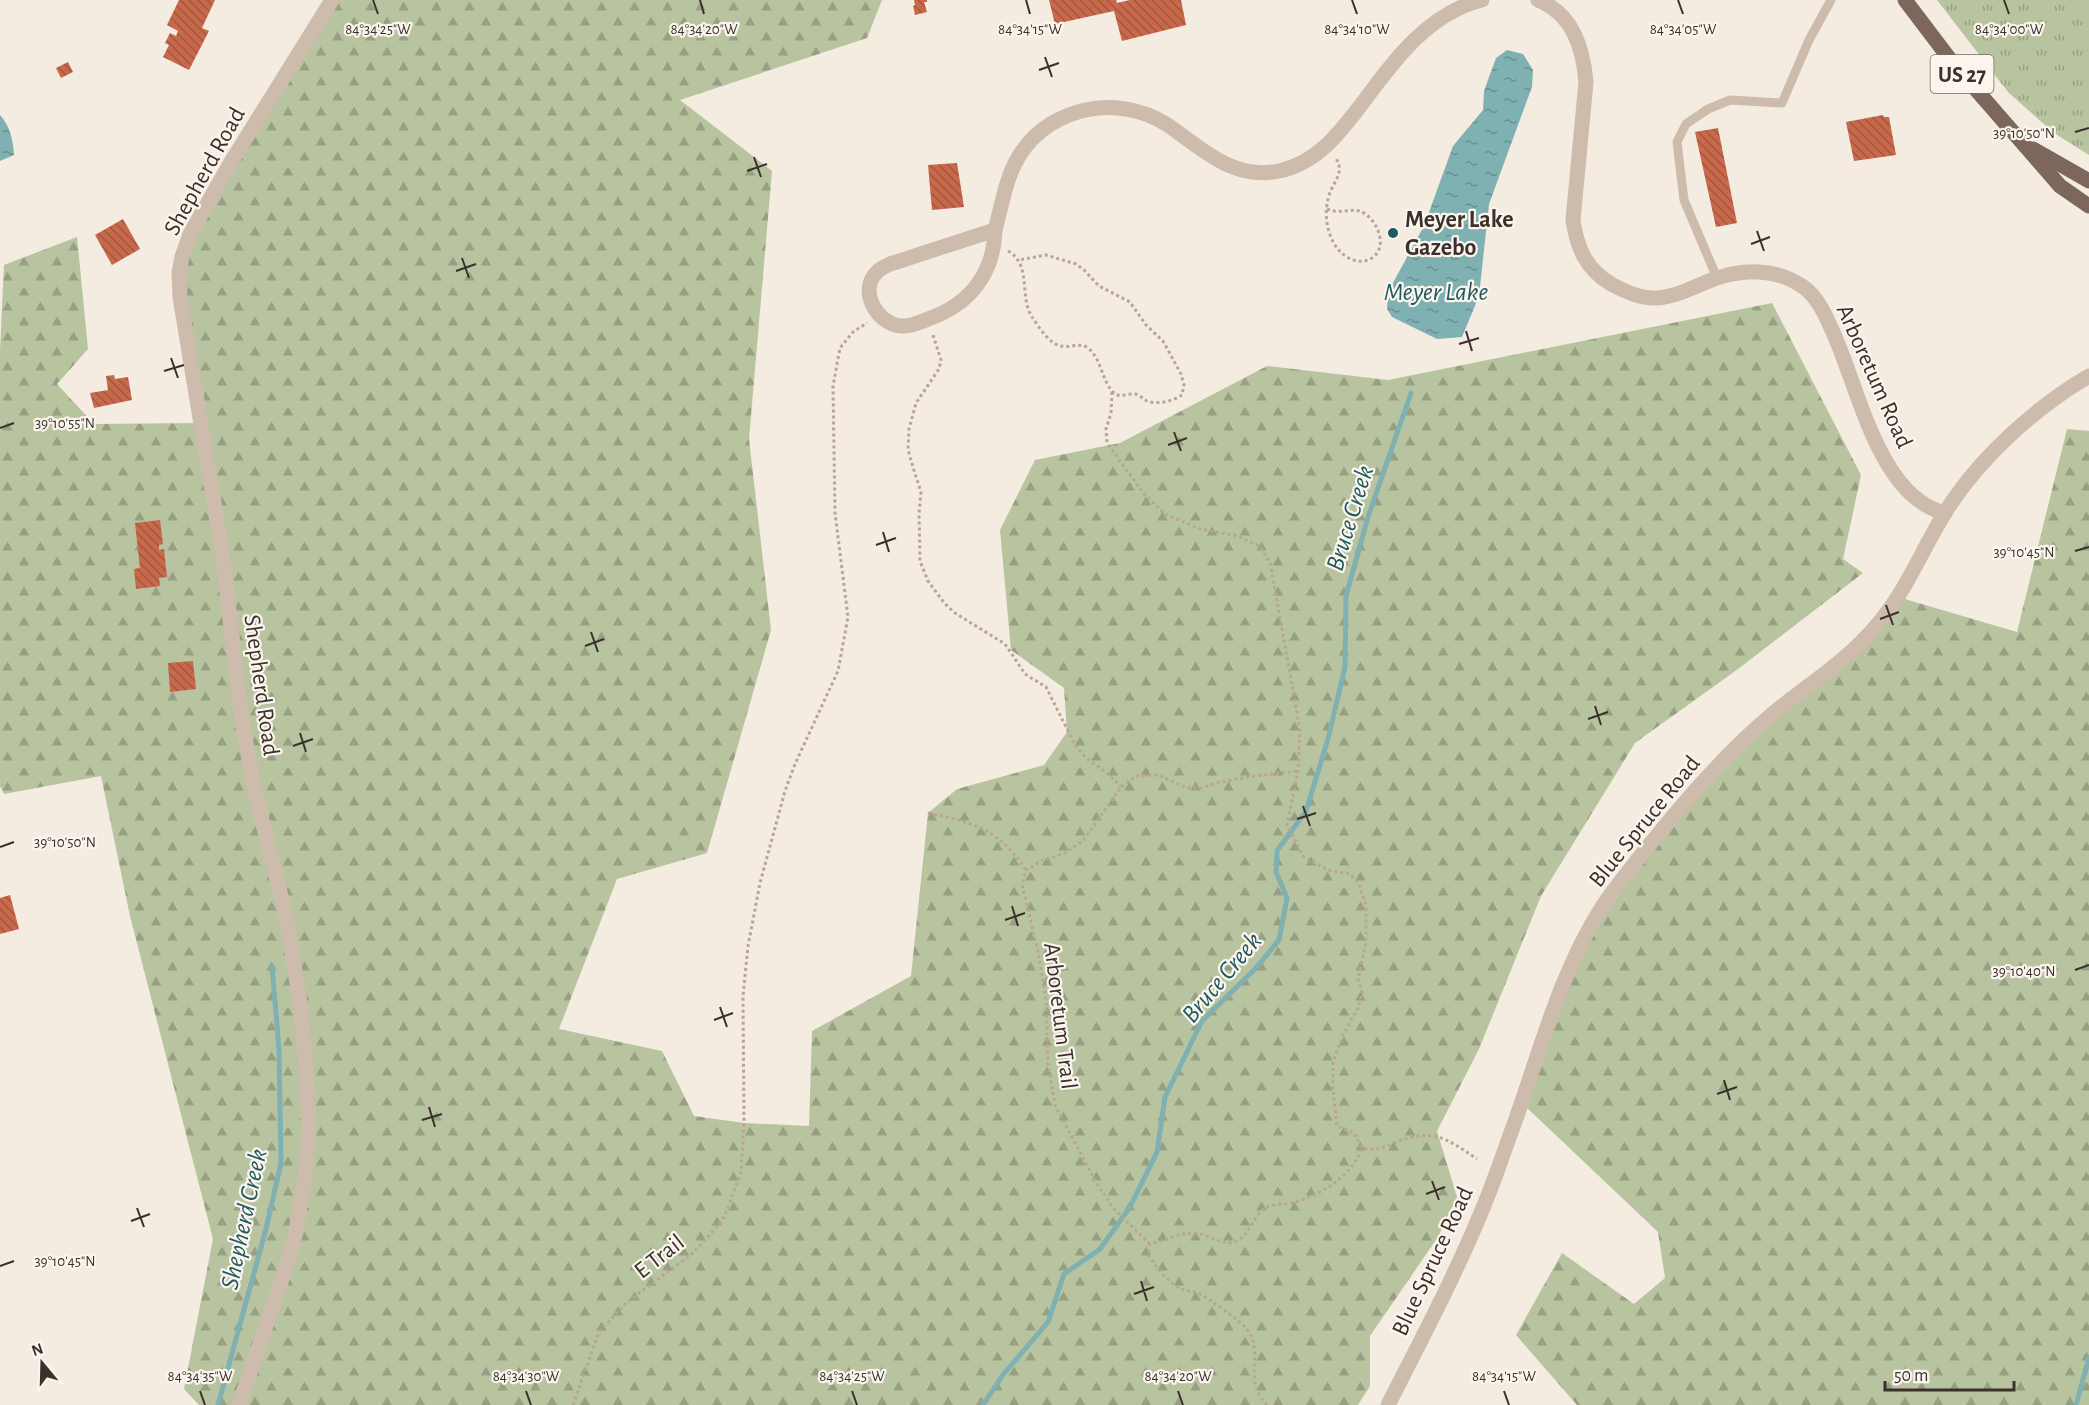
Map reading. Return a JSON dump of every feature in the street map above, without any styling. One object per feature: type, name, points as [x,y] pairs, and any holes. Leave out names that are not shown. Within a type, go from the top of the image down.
[{"type":"main road","name":"US 27","points":[[1905,0],[1952,62],[2060,186],[2089,206]]},
{"type":"main road","name":"US 27","points":[[2025,145],[2089,181]]},
{"type":"street","name":"Shepherd Road","points":[[239,1405],[296,1231],[305,1177],[309,1130],[306,1066],[299,995],[286,916],[255,792],[243,728],[222,551],[180,297],[179,273],[190,234],[231,162],[332,0]]},
{"type":"street","points":[[995,237],[890,264],[878,271],[870,287],[870,296],[879,316],[888,322],[908,326],[944,313],[980,283],[990,265],[1010,176],[1020,154],[1030,141],[1048,126],[1077,112],[1118,108],[1150,116],[1219,162],[1253,173],[1277,172],[1298,166],[1325,147],[1414,39],[1453,11],[1482,0]]},
{"type":"street","name":"Arboretum Road","points":[[1538,0],[1560,13],[1570,26],[1578,40],[1584,62],[1586,82],[1573,220],[1582,256],[1605,280],[1622,291],[1642,297],[1658,298],[1680,293],[1717,278],[1746,272],[1779,274],[1804,287],[1814,296],[1827,318],[1879,448],[1899,483],[1932,510],[1945,513]]},
{"type":"street","name":"Blue Spruce Road","points":[[1388,1405],[1433,1318],[1480,1215],[1558,999],[1586,935],[1602,907],[1630,868],[1687,799],[1731,752],[1772,714],[1856,648],[1878,624],[1898,597],[1945,513],[1969,481],[2013,433],[2035,412],[2067,388],[2089,376]]},
{"type":"lane","points":[[1717,278],[1684,200],[1677,142],[1686,124],[1708,109],[1730,100],[1782,103],[1809,40],[1831,0]]},
{"type":"path","points":[[1325,147],[1340,164],[1340,172],[1328,198],[1326,209],[1334,245],[1342,254],[1358,262],[1367,261],[1376,256],[1380,246],[1379,233],[1368,216],[1360,211],[1334,212],[1326,209]]},
{"type":"path","points":[[995,237],[1016,255],[1023,276],[1026,304],[1032,316],[1054,344],[1063,347],[1087,346],[1113,392],[1120,396],[1134,394],[1146,401],[1164,402],[1182,395],[1184,385],[1181,374],[1163,341],[1146,325],[1130,302],[1099,286],[1076,264],[1046,255],[1018,260]]},
{"type":"path","name":"E Trail","points":[[573,1405],[599,1332],[627,1302],[692,1254],[723,1220],[741,1173],[744,1123],[743,996],[750,935],[760,884],[785,791],[838,671],[848,617],[836,513],[833,386],[840,348],[853,332],[879,316]]},
{"type":"path","points":[[926,320],[941,360],[939,369],[916,403],[909,429],[910,461],[921,492],[920,561],[928,581],[955,613],[1005,644],[1024,674],[1046,687],[1075,745],[1086,758],[1107,773],[1121,787]]},
{"type":"path","points":[[1113,392],[1106,429],[1107,443],[1143,494],[1165,514],[1200,529],[1237,536],[1259,546],[1270,562],[1300,730],[1298,771],[1287,825],[1304,857],[1328,870],[1350,874],[1359,884],[1366,905],[1366,942],[1358,979],[1362,993],[1358,1008],[1342,1035],[1333,1062],[1332,1089],[1337,1126],[1354,1133],[1362,1148],[1374,1151],[1402,1139],[1427,1134],[1448,1140],[1477,1159]]},
{"type":"path","points":[[928,813],[966,821],[994,835],[1015,853],[1026,870],[1041,861],[1063,854],[1083,841],[1121,787],[1136,776],[1158,775],[1187,788],[1201,788],[1247,777],[1298,771]]},
{"type":"path","name":"Arboretum Trail","points":[[1026,870],[1022,885],[1038,951],[1046,999],[1048,1065],[1055,1105],[1097,1184],[1114,1209],[1150,1244]]},
{"type":"path","points":[[1267,1405],[1259,1397],[1253,1379],[1255,1352],[1248,1331],[1241,1323],[1200,1294],[1180,1288],[1158,1269],[1148,1255],[1150,1244],[1190,1233],[1202,1233],[1221,1241],[1234,1242],[1244,1235],[1266,1208],[1308,1198],[1330,1186],[1347,1173],[1362,1148]]},
{"type":"green space","points":[[332,0],[882,0],[867,38],[680,100],[772,171],[749,439],[771,630],[707,853],[617,879],[559,1029],[662,1051],[694,1116],[744,1123],[809,1126],[812,1031],[911,976],[928,813],[957,789],[1044,765],[1067,732],[1064,688],[1011,650],[1000,530],[1035,460],[1120,443],[1267,366],[1388,380],[1772,303],[1861,475],[1843,559],[1863,573],[1738,669],[1635,743],[1541,896],[1479,1049],[1437,1131],[1457,1197],[1438,1237],[1370,1336],[1370,1386],[1358,1405],[199,1405],[184,1389],[213,1239],[130,916],[101,776],[4,794],[0,786],[0,351],[4,265],[77,237],[88,349],[57,384],[94,424],[200,423],[182,257]]},
{"type":"green space","points":[[1937,0],[2089,0],[2089,155],[2054,133],[2008,92]]},
{"type":"green space","points":[[2067,429],[2089,431],[2089,1405],[1577,1405],[1516,1335],[1562,1253],[1634,1304],[1665,1278],[1658,1232],[1522,1103],[1586,935],[1687,799],[1818,680],[1898,597],[2017,632]]},
{"type":"water","name":"Meyer Lake","points":[[1507,50],[1523,54],[1533,70],[1532,87],[1489,204],[1479,296],[1462,337],[1437,339],[1392,317],[1387,309],[1388,292],[1424,226],[1453,146],[1483,110],[1484,91],[1496,58]]},
{"type":"water","points":[[0,115],[10,134],[14,155],[0,161]]},
{"type":"building","points":[[179,0],[215,0],[202,28],[209,31],[189,70],[163,57],[169,45],[165,43],[170,33],[176,36],[178,31],[167,25]]},
{"type":"building","points":[[914,0],[927,0],[924,2],[927,12],[915,15]]},
{"type":"building","points":[[1049,0],[1116,0],[1117,3],[1130,0],[1181,0],[1186,25],[1122,41],[1114,11],[1055,24]]},
{"type":"building","points":[[68,62],[73,72],[61,78],[56,68]]},
{"type":"building","points":[[1883,115],[1889,117],[1896,155],[1854,161],[1846,122]]},
{"type":"building","points":[[1718,128],[1737,223],[1716,227],[1695,132]]},
{"type":"building","points":[[957,163],[964,207],[932,210],[928,165]]},
{"type":"building","points":[[123,219],[140,249],[112,265],[95,235]]},
{"type":"building","name":"Meyer Lake Gazebo","points":[[1393,228],[1398,230],[1398,236],[1393,239],[1388,236],[1388,230]]},
{"type":"building","points":[[114,375],[115,379],[128,377],[132,400],[94,408],[90,393],[108,390],[106,376]]},
{"type":"building","points":[[160,520],[163,544],[159,545],[159,550],[164,549],[167,577],[159,578],[160,586],[136,589],[134,569],[140,568],[135,523]]},
{"type":"building","points":[[193,661],[196,689],[170,692],[168,663]]},
{"type":"building","points":[[10,895],[19,929],[0,934],[0,898]]},
{"type":"waterway","name":"Bruce Creek","points":[[983,1405],[1002,1376],[1048,1322],[1064,1274],[1100,1249],[1130,1207],[1157,1152],[1165,1097],[1202,1021],[1256,968],[1279,940],[1287,898],[1276,872],[1277,851],[1306,811],[1328,739],[1345,667],[1346,596],[1368,517],[1411,393]]},
{"type":"waterway","name":"Shepherd Creek","points":[[218,1405],[266,1229],[281,1163],[279,1049],[272,966]]},
{"type":"waterway","points":[[2076,1405],[2089,1358]]},
{"type":"place","name":"Meyer Lake Gazebo","points":[[1393,233]]}]
